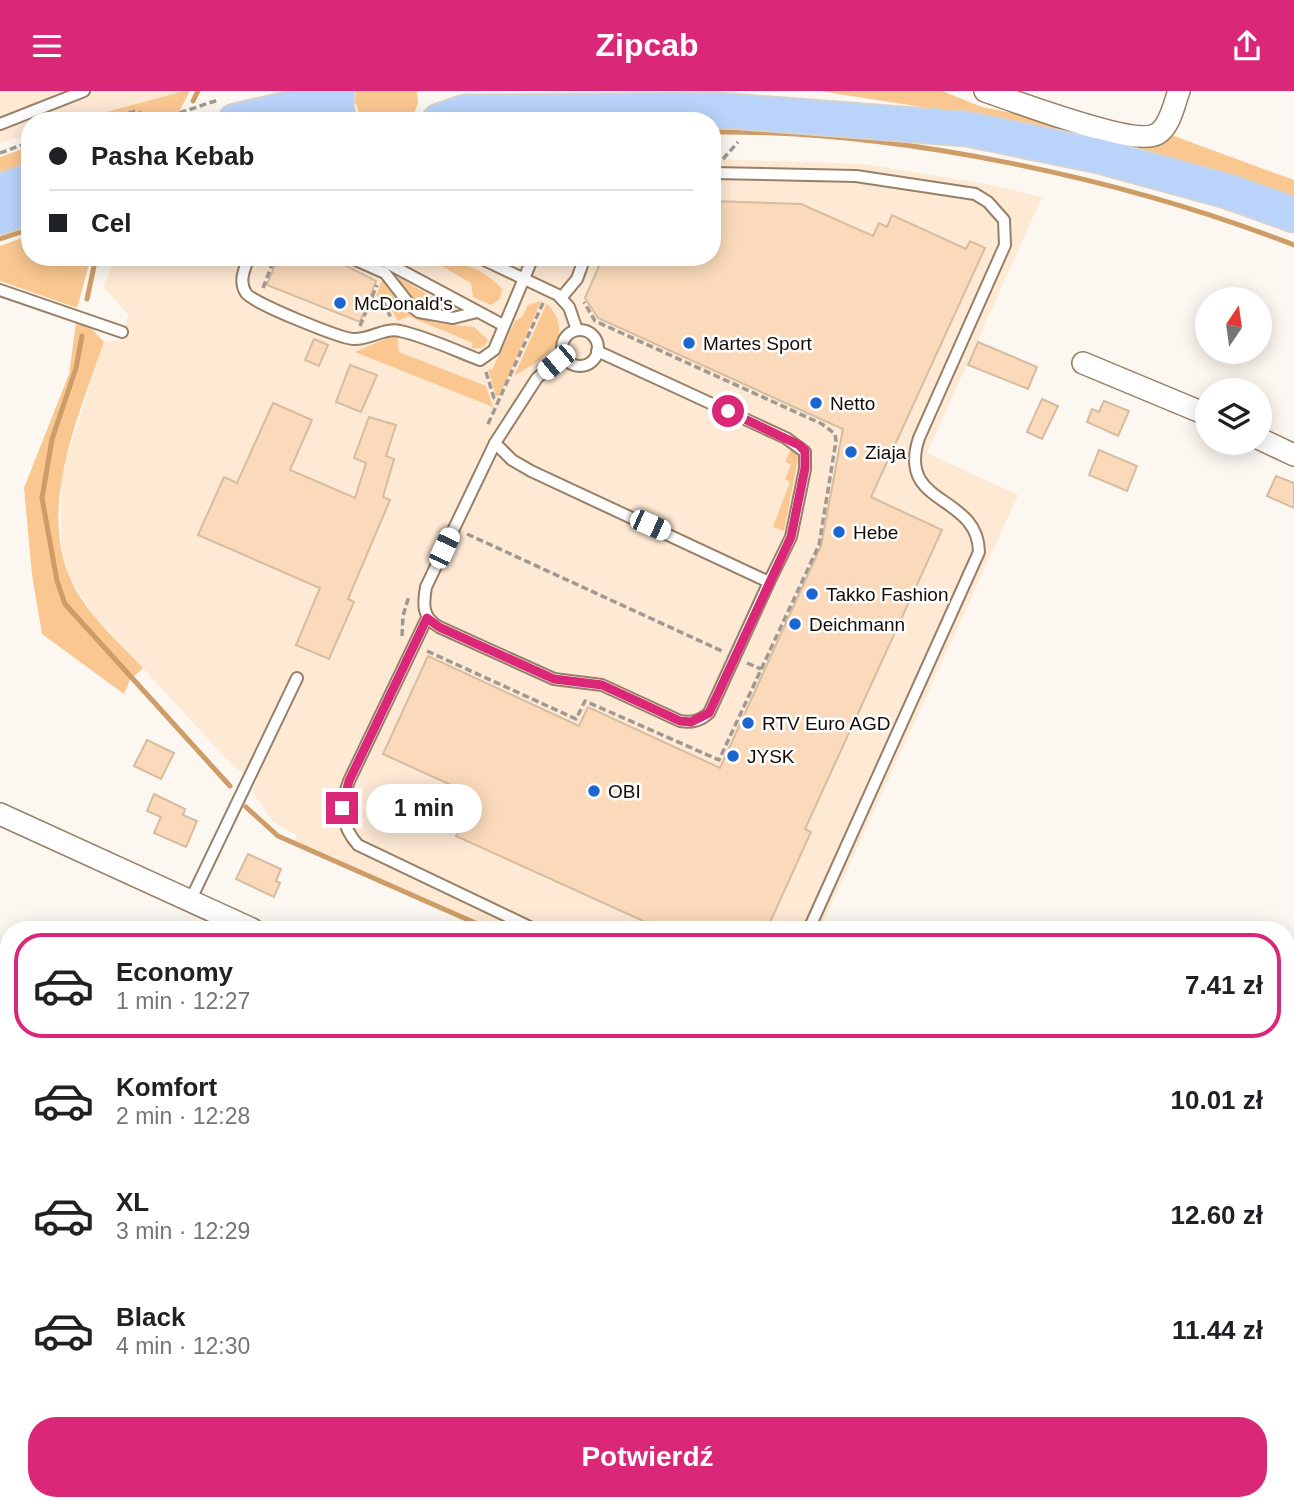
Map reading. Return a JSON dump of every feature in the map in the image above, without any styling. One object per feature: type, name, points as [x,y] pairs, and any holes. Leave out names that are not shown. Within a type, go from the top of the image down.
[{"type":"main road","points":[[232,109],[301,106],[328,91]]},
{"type":"main road","points":[[337,91],[337,112]]},
{"type":"main road","points":[[438,91],[439,112]]},
{"type":"main road","points":[[764,91],[900,111],[938,119],[967,129]]},
{"type":"main road","points":[[465,112],[717,110],[967,129],[1099,156],[1230,192],[1294,215]]},
{"type":"main road","points":[[0,191],[21,184]]},
{"type":"main road","points":[[0,217],[21,209]]},
{"type":"street","points":[[985,91],[1105,130],[1148,137],[1159,133],[1168,120],[1179,91]]},
{"type":"street","points":[[1083,363],[1195,410]]},
{"type":"street","points":[[1272,445],[1294,455]]},
{"type":"street","points":[[0,814],[234,921]]},
{"type":"lane","points":[[29,112],[84,91]]},
{"type":"lane","points":[[0,123],[21,115]]},
{"type":"lane","points":[[721,173],[856,176],[975,194],[999,213],[1006,228],[1005,245],[919,438],[914,465],[923,486],[964,514],[972,524],[979,539],[979,552],[813,921]]},
{"type":"lane","points":[[246,266],[242,278],[243,286],[246,293],[261,304],[347,338],[367,338],[396,330],[484,359],[494,350],[529,266]]},
{"type":"lane","points":[[369,266],[385,273],[410,305],[419,312],[453,318],[477,312]]},
{"type":"lane","points":[[393,266],[503,324]]},
{"type":"lane","points":[[497,266],[561,298],[569,307],[577,330]]},
{"type":"lane","points":[[561,298],[577,279],[581,266]]},
{"type":"lane","points":[[0,291],[122,332]]},
{"type":"lane","points":[[577,330],[585,330],[595,337],[597,351],[593,360],[583,366],[572,364],[564,356],[561,344],[564,338],[577,330]]},
{"type":"lane","points":[[564,356],[537,378],[495,443],[426,587],[422,606],[427,618],[439,627],[554,679],[602,685],[680,721],[691,722],[709,713],[791,537],[805,468],[805,451],[773,432],[597,351]]},
{"type":"lane","points":[[495,443],[512,460],[531,471],[769,582]]},
{"type":"lane","points":[[427,618],[349,781],[342,808],[344,822],[358,845],[517,921]]},
{"type":"lane","points":[[190,901],[297,678]]},
{"type":"path","points":[[184,112],[232,109]]},
{"type":"path","points":[[0,153],[21,145]]},
{"type":"path","points":[[265,292],[263,288],[272,266]]},
{"type":"path","points":[[356,326],[360,326],[381,277]]},
{"type":"path","points":[[372,297],[384,303],[396,330]]},
{"type":"path","points":[[484,359],[488,379],[498,403]]},
{"type":"path","points":[[453,528],[761,669]]},
{"type":"shaded area","points":[[0,91],[184,91],[106,112],[21,112],[21,137],[0,143]]},
{"type":"shaded area","points":[[184,91],[190,91],[179,112],[106,112]]},
{"type":"shaded area","points":[[356,91],[417,91],[418,103],[414,112],[359,112],[355,102]]},
{"type":"shaded area","points":[[819,91],[942,91],[982,107],[1033,117],[1136,145],[1159,145],[1174,136],[1294,180],[1294,198],[1012,121]]},
{"type":"shaded area","points":[[21,149],[21,168],[0,175],[0,157]]},
{"type":"shaded area","points":[[721,159],[864,164],[991,185],[1042,197],[927,453],[1018,495],[824,921],[473,921],[294,842],[297,835],[273,822],[252,791],[257,780],[233,766],[95,616],[69,578],[61,545],[61,477],[104,342],[119,340],[129,315],[103,287],[111,266],[721,266]]},
{"type":"shaded area","points":[[21,238],[21,266],[89,266],[77,308],[0,281],[0,246]]},
{"type":"shaded area","points":[[442,266],[468,266],[478,270],[502,289],[500,299],[491,305],[473,297],[471,283]]},
{"type":"shaded area","points":[[398,277],[449,307],[433,311],[419,304]]},
{"type":"shaded area","points":[[382,280],[407,310],[414,314],[436,323],[474,327],[488,340],[481,347],[471,348],[473,343],[408,316],[398,321],[387,301],[376,296]]},
{"type":"shaded area","points":[[541,301],[500,395],[496,396],[488,369],[492,370],[515,321],[522,317],[528,305]]},
{"type":"shaded area","points":[[547,303],[556,316],[558,338],[546,355],[514,376]]},
{"type":"shaded area","points":[[76,323],[90,327],[104,342],[66,458],[58,518],[61,548],[69,576],[83,601],[143,668],[130,680],[124,694],[42,634],[32,575],[24,488],[69,374]]},
{"type":"shaded area","points":[[397,334],[399,352],[486,386],[493,407],[355,352]]},
{"type":"shaded area","points":[[791,449],[796,452],[798,458],[784,531],[773,527],[790,482],[785,479],[791,465],[785,462]]},
{"type":"building","points":[[721,201],[801,204],[873,236],[879,223],[887,227],[892,215],[966,249],[970,241],[985,248],[871,497],[942,530],[805,829],[811,832],[771,921],[643,921],[456,836],[475,796],[383,754],[428,656],[579,726],[588,707],[720,768],[821,546],[843,429],[598,318],[585,298],[599,266],[721,266]]},
{"type":"building","name":"McDonald's","points":[[274,266],[347,266],[376,281],[360,322],[267,285]]},
{"type":"building","points":[[314,339],[328,345],[319,366],[305,360]]},
{"type":"building","points":[[978,342],[1037,367],[1028,389],[968,365]]},
{"type":"building","points":[[350,365],[377,375],[361,412],[336,402]]},
{"type":"building","points":[[1042,399],[1058,406],[1042,439],[1027,432]]},
{"type":"building","points":[[1104,401],[1129,411],[1118,436],[1087,422],[1092,409],[1099,412]]},
{"type":"building","points":[[273,403],[312,420],[290,470],[355,498],[366,463],[354,458],[369,417],[396,425],[386,456],[394,459],[383,497],[390,500],[348,599],[354,602],[329,659],[296,645],[320,588],[198,535],[224,477],[237,483]]},
{"type":"building","points":[[1099,450],[1137,466],[1127,491],[1089,475]]},
{"type":"building","points":[[1276,476],[1294,483],[1294,508],[1267,496]]},
{"type":"building","points":[[147,740],[174,753],[161,779],[134,766]]},
{"type":"building","points":[[154,794],[185,809],[183,815],[197,821],[186,847],[154,833],[161,817],[147,811]]},
{"type":"building","points":[[248,854],[281,869],[276,881],[280,883],[274,897],[236,879]]},
{"type":"waterway","points":[[193,101],[198,91]]},
{"type":"waterway","points":[[721,132],[857,139],[1008,163],[1083,179],[1156,199],[1294,245]]},
{"type":"waterway","points":[[0,239],[21,232]]},
{"type":"waterway","points":[[87,299],[94,266]]},
{"type":"waterway","points":[[82,336],[76,368],[52,439],[42,498],[57,581],[65,604],[230,786]]},
{"type":"waterway","points":[[246,807],[278,836],[471,921]]},
{"type":"place","name":"McDonald's","points":[[340,303]]},
{"type":"place","name":"Martes Sport","points":[[689,343]]},
{"type":"place","name":"Netto","points":[[816,403]]},
{"type":"place","name":"Ziaja","points":[[851,452]]},
{"type":"place","name":"Hebe","points":[[839,532]]},
{"type":"place","name":"Takko Fashion","points":[[812,594]]},
{"type":"place","name":"Deichmann","points":[[795,624]]},
{"type":"place","name":"RTV Euro AGD","points":[[748,723]]},
{"type":"place","name":"JYSK","points":[[733,756]]},
{"type":"place","name":"OBI","points":[[594,791]]},
{"type":"route","points":[[342,808],[349,781],[427,618],[439,627],[554,679],[566,683],[592,682],[602,685],[680,721],[702,719],[709,713],[791,537],[805,468],[805,451],[799,445],[728,411]]}]
